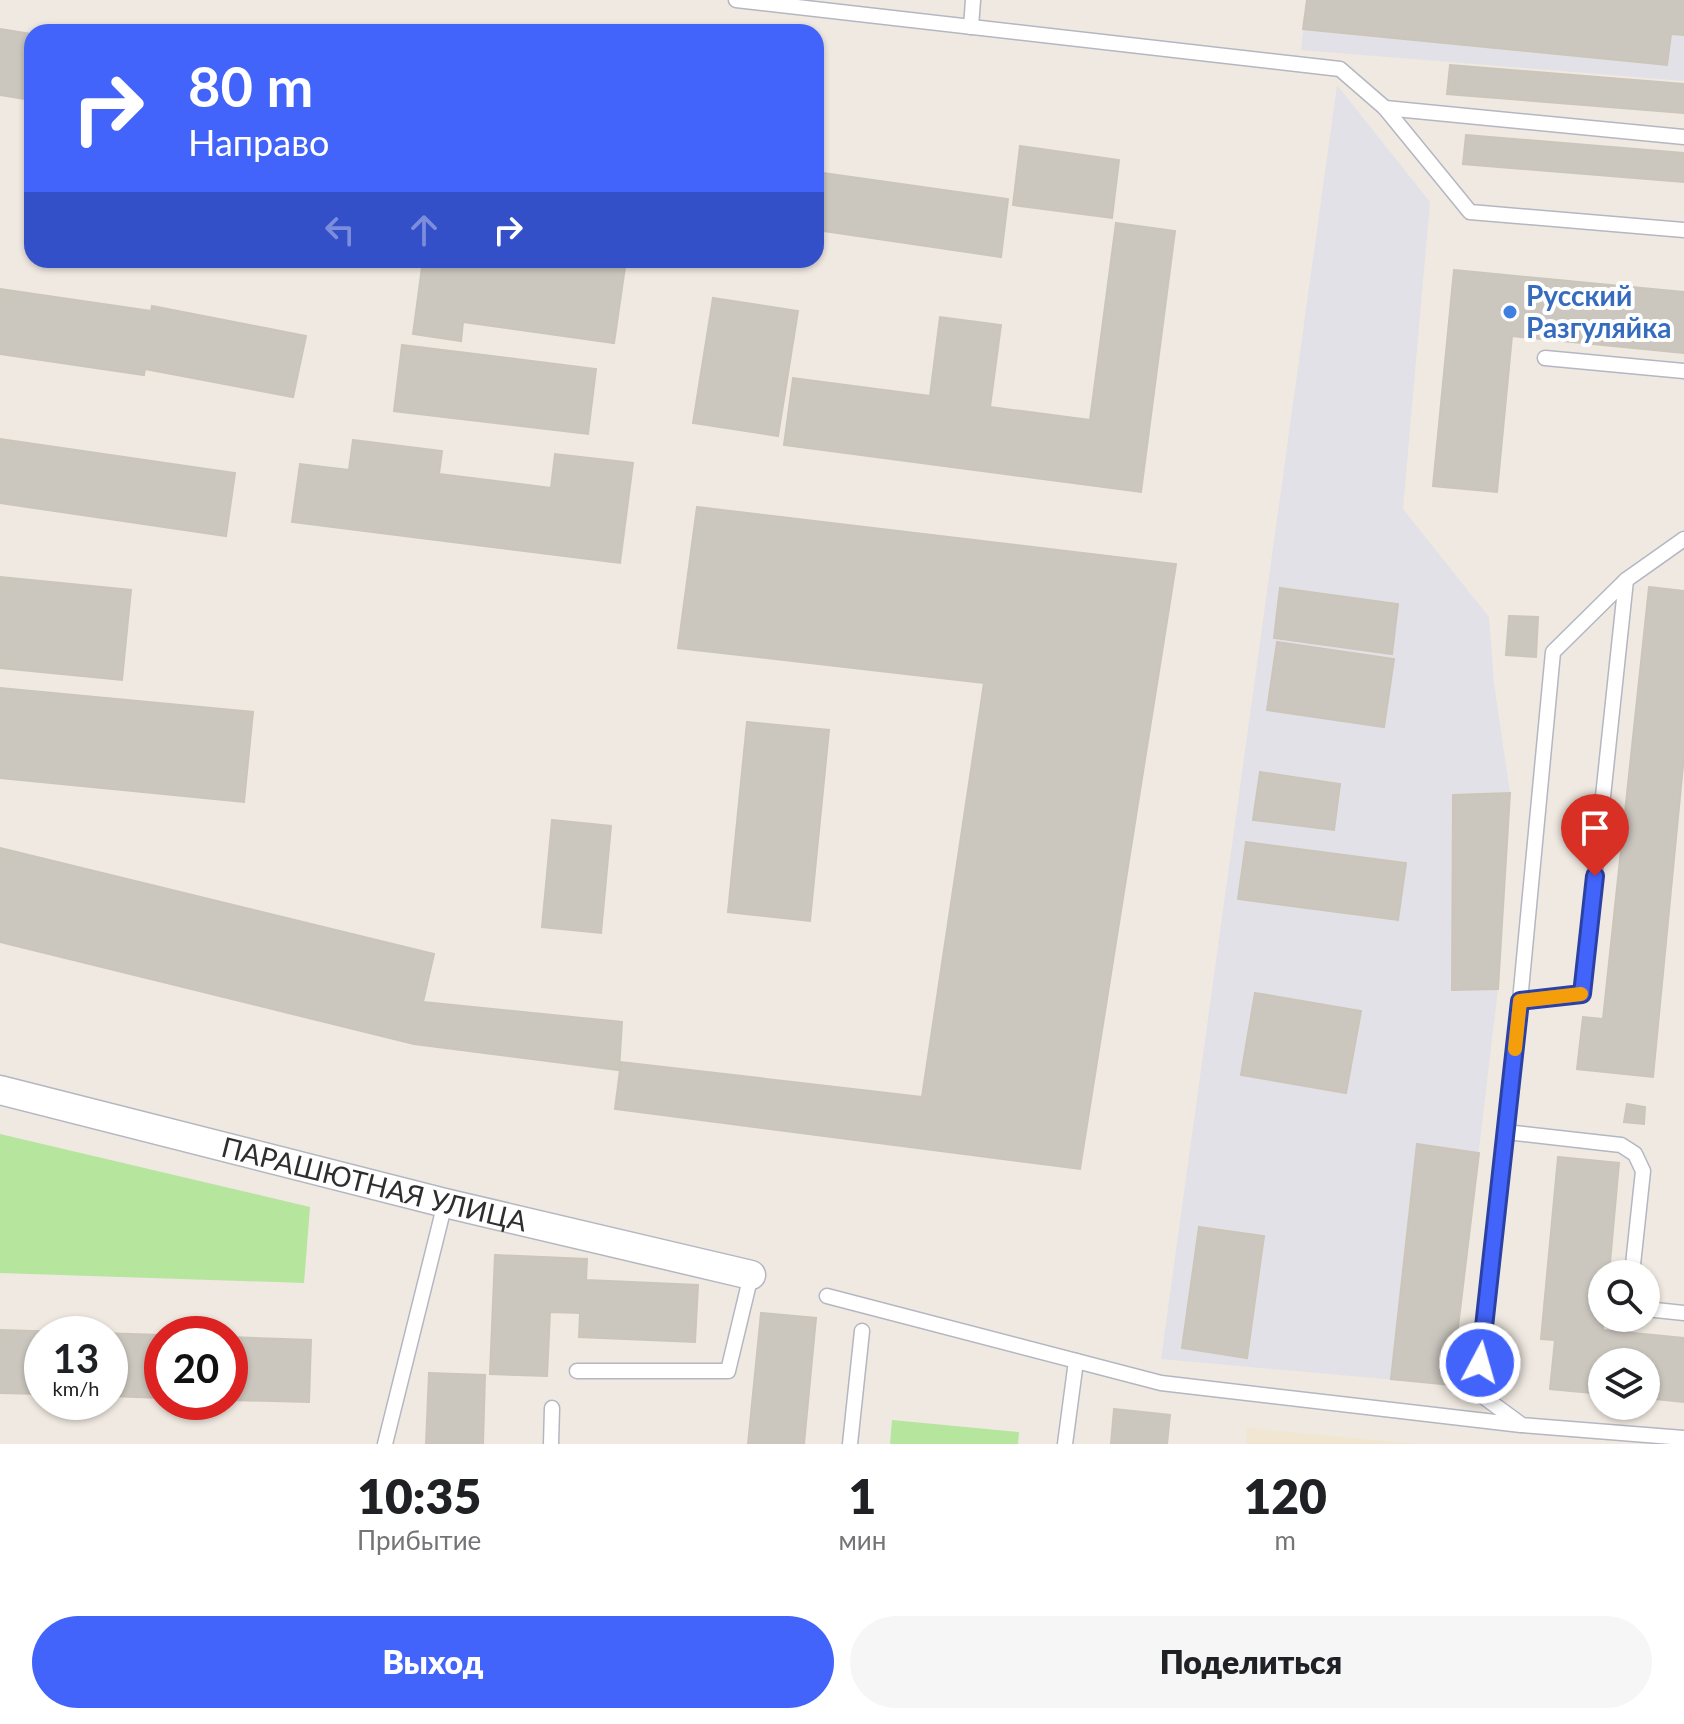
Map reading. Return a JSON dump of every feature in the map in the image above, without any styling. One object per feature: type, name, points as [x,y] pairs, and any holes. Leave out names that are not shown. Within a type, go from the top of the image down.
[{"type":"street","name":"ПАРАШЮТНАЯ УЛИЦА","points":[[0,1090],[445,1203],[751,1275]]},
{"type":"lane","points":[[736,0],[1340,69],[1385,108],[1470,212],[1684,230]]},
{"type":"lane","points":[[971,27],[973,0]]},
{"type":"lane","points":[[1385,108],[1684,137]]},
{"type":"lane","points":[[1545,358],[1684,371]]},
{"type":"lane","points":[[1522,1425],[1477,1392],[1520,1001],[1553,652],[1626,580],[1684,539]]},
{"type":"lane","points":[[1520,1001],[1582,994],[1626,580]]},
{"type":"lane","points":[[1506,1132],[1621,1145],[1635,1154],[1643,1171],[1633,1260]]},
{"type":"lane","points":[[385,1444],[445,1203]]},
{"type":"lane","points":[[577,1371],[728,1371],[751,1275]]},
{"type":"lane","points":[[827,1296],[1161,1383],[1522,1425],[1684,1438]]},
{"type":"lane","points":[[1660,1310],[1684,1313]]},
{"type":"lane","points":[[850,1444],[862,1331]]},
{"type":"lane","points":[[1065,1444],[1076,1361]]},
{"type":"lane","points":[[551,1444],[552,1408]]},
{"type":"shaded area","points":[[1307,0],[1684,0],[1684,81],[1301,50]]},
{"type":"shaded area","points":[[1337,85],[1430,202],[1403,509],[1489,617],[1494,683],[1510,793],[1498,989],[1451,1385],[1161,1359]]},
{"type":"shaded area","points":[[1247,1428],[1419,1444],[1246,1444]]},
{"type":"green space","points":[[0,1134],[310,1207],[304,1283],[0,1273]]},
{"type":"green space","points":[[892,1420],[1019,1432],[1018,1444],[890,1444]]},
{"type":"building","points":[[1307,0],[1684,0],[1684,35],[1671,34],[1667,65],[1303,29]]},
{"type":"building","points":[[0,29],[24,33],[24,99],[0,95]]},
{"type":"building","points":[[1450,65],[1684,84],[1684,113],[1447,94]]},
{"type":"building","points":[[1466,135],[1684,153],[1684,182],[1463,164]]},
{"type":"building","points":[[1020,146],[1119,160],[1112,218],[1013,205]]},
{"type":"building","points":[[824,173],[1008,199],[1001,257],[824,231]]},
{"type":"building","points":[[1116,223],[1175,231],[1141,492],[784,445],[793,378],[930,396],[940,317],[1001,325],[990,407],[1090,420]]},
{"type":"building","points":[[422,268],[625,268],[614,343],[463,322],[461,341],[413,334]]},
{"type":"building","points":[[1454,270],[1684,292],[1684,353],[1512,336],[1497,492],[1433,486]]},
{"type":"building","points":[[0,289],[151,311],[152,306],[306,336],[293,397],[145,369],[144,375],[0,354]]},
{"type":"building","points":[[713,298],[798,311],[778,436],[693,423]]},
{"type":"building","points":[[402,345],[596,369],[588,434],[394,411]]},
{"type":"building","points":[[0,439],[235,473],[226,536],[0,503]]},
{"type":"building","points":[[353,440],[442,451],[439,474],[551,488],[555,454],[633,463],[620,563],[292,522],[300,464],[349,470]]},
{"type":"building","points":[[697,507],[1176,564],[1080,1169],[615,1109],[621,1062],[922,1097],[984,683],[678,648]]},
{"type":"building","points":[[0,577],[131,590],[122,680],[0,668]]},
{"type":"building","points":[[1649,587],[1684,591],[1684,755],[1653,1077],[1577,1069],[1583,1017],[1603,1019]]},
{"type":"building","points":[[1280,588],[1398,604],[1392,654],[1274,638]]},
{"type":"building","points":[[1509,616],[1538,617],[1536,657],[1506,655]]},
{"type":"building","points":[[1277,642],[1394,659],[1384,727],[1267,710]]},
{"type":"building","points":[[0,688],[253,712],[244,802],[0,778]]},
{"type":"building","points":[[747,722],[829,730],[810,921],[728,912]]},
{"type":"building","points":[[1260,772],[1340,784],[1334,830],[1253,820]]},
{"type":"building","points":[[1510,793],[1498,989],[1452,990],[1453,795]]},
{"type":"building","points":[[552,820],[611,826],[601,933],[542,927]]},
{"type":"building","points":[[1246,842],[1406,863],[1398,920],[1238,899]]},
{"type":"building","points":[[0,848],[434,954],[423,1002],[622,1022],[619,1070],[414,1044],[0,942]]},
{"type":"building","points":[[1255,993],[1361,1011],[1346,1093],[1241,1075]]},
{"type":"building","points":[[1627,1104],[1645,1107],[1644,1124],[1624,1122]]},
{"type":"building","points":[[1417,1144],[1479,1153],[1451,1385],[1391,1379]]},
{"type":"building","points":[[1558,1157],[1619,1163],[1610,1260],[1588,1260],[1588,1332],[1684,1338],[1684,1402],[1660,1399],[1660,1348],[1588,1348],[1588,1393],[1550,1389],[1555,1340],[1541,1339]]},
{"type":"building","points":[[1199,1227],[1264,1236],[1247,1358],[1182,1348]]},
{"type":"building","points":[[495,1255],[587,1259],[586,1280],[698,1285],[695,1342],[579,1337],[580,1313],[550,1312],[547,1376],[490,1374]]},
{"type":"building","points":[[761,1313],[816,1318],[804,1444],[748,1444]]},
{"type":"building","points":[[0,1330],[24,1331],[24,1394],[0,1393]]},
{"type":"building","points":[[128,1334],[144,1334],[144,1397],[128,1397]]},
{"type":"building","points":[[248,1338],[311,1340],[309,1402],[248,1400]]},
{"type":"building","points":[[429,1373],[485,1375],[483,1444],[426,1444]]},
{"type":"building","points":[[1114,1409],[1170,1415],[1167,1444],[1111,1444]]},
{"type":"slow traffic","points":[[1515,1049],[1520,1001],[1581,994]]},
{"type":"place","name":"Русский Разгуляйка","points":[[1510,312]]},
{"type":"route","points":[[1480,1363],[1520,1001],[1582,994],[1595,876]]}]
